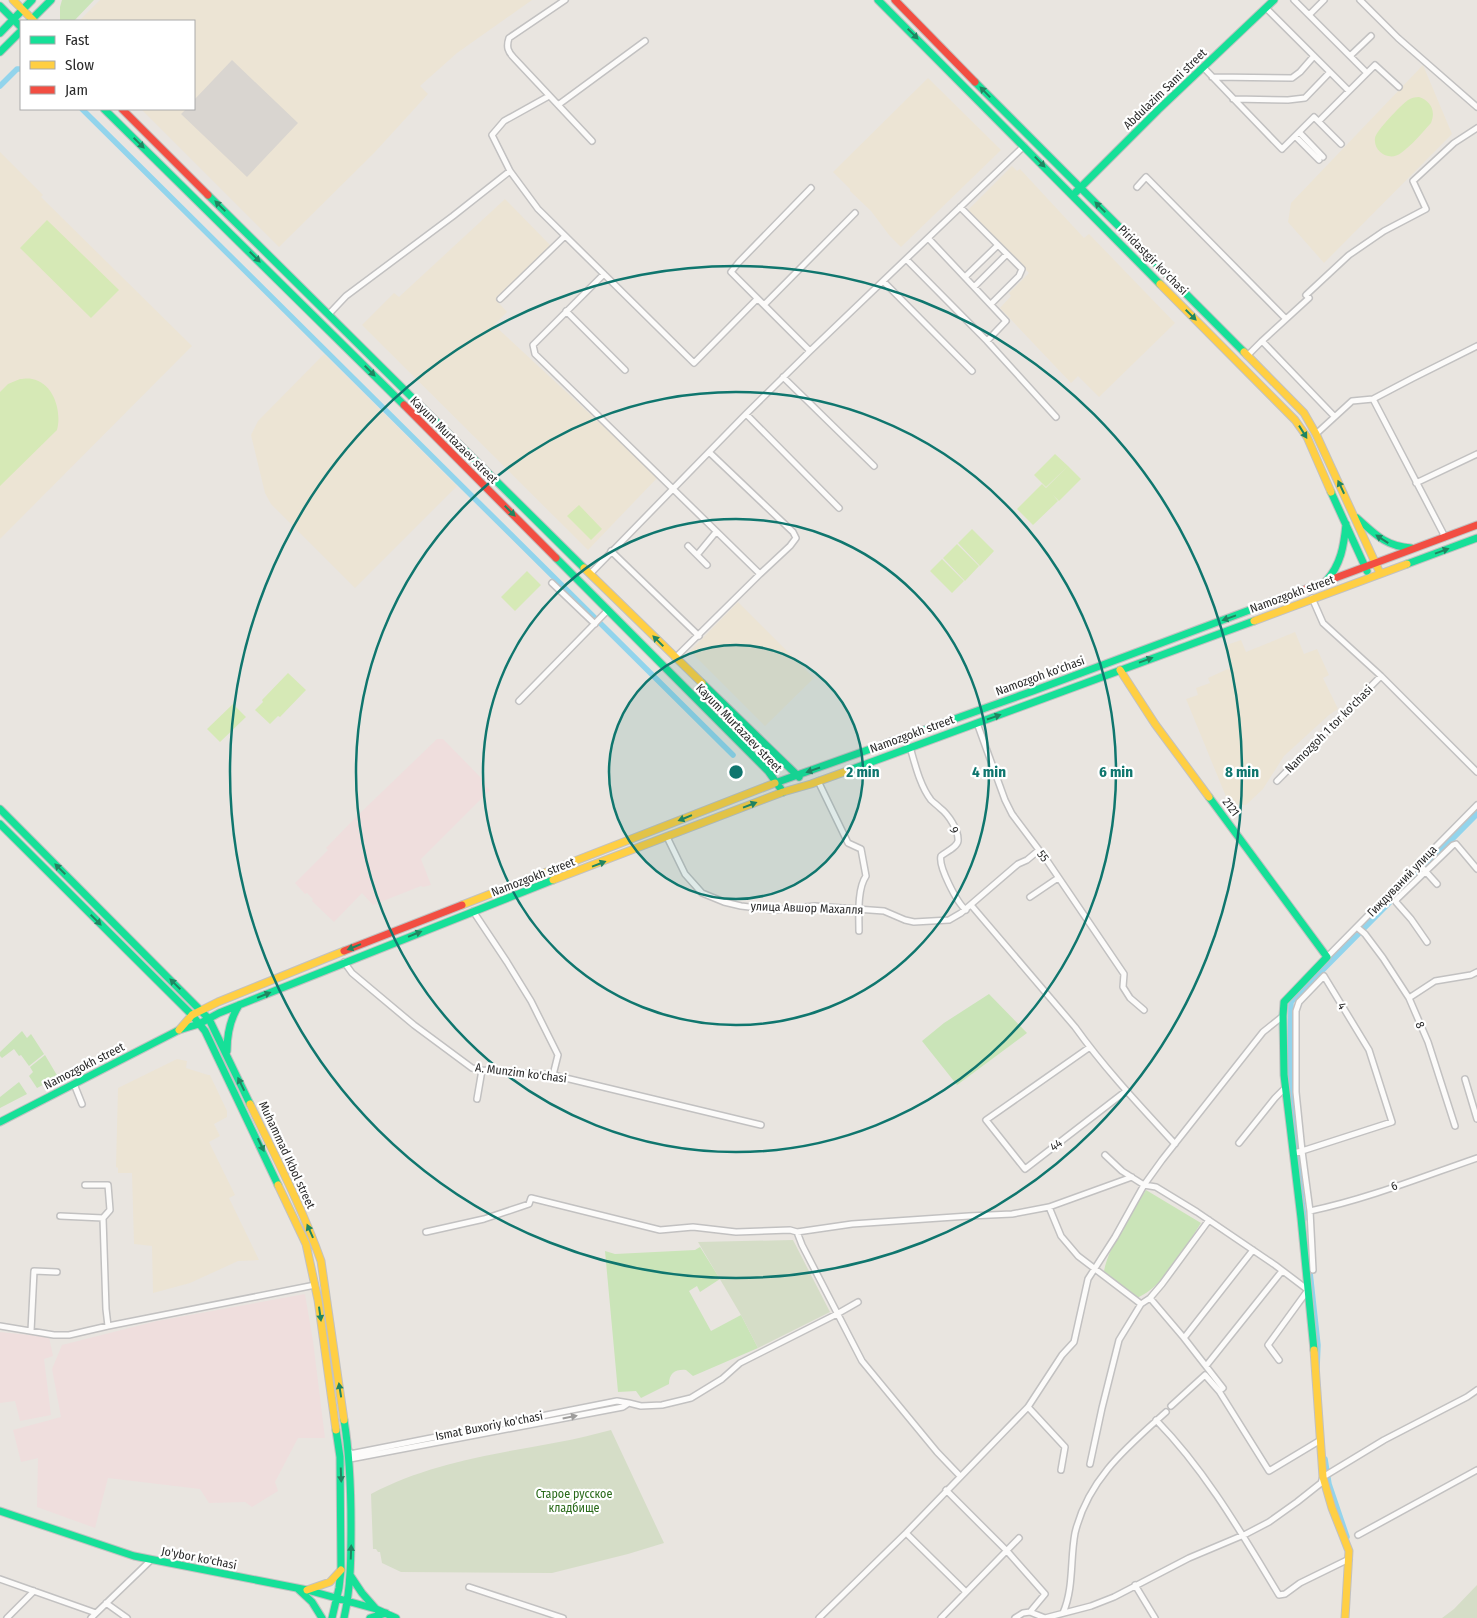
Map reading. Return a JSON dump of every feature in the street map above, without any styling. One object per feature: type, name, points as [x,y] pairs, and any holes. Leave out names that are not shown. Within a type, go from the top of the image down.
[{"type":"main road","points":[[14,0],[31,20]]},
{"type":"main road","points":[[0,33],[32,0]]},
{"type":"main road","points":[[33,20],[51,0]]},
{"type":"main road","name":"Piridastgir ko'chasi","points":[[878,0],[1298,424],[1307,437],[1370,577]]},
{"type":"main road","name":"Piridastgir ko'chasi","points":[[895,0],[1033,142],[1304,413],[1355,516],[1380,573]]},
{"type":"main road","name":"Abdulazim Sami street","points":[[1073,195],[1274,0]]},
{"type":"main road","points":[[0,6],[20,28]]},
{"type":"main road","points":[[0,52],[20,30]]},
{"type":"main road","name":"Kayum Murtazaev street","points":[[105,110],[608,610],[768,771],[783,792]]},
{"type":"main road","name":"Kayum Murtazaev street","points":[[123,110],[590,574],[806,785]]},
{"type":"main road","points":[[284,286],[292,278]]},
{"type":"main road","points":[[298,300],[306,291]]},
{"type":"main road","points":[[1355,516],[1386,543],[1401,548],[1416,548]]},
{"type":"main road","points":[[1324,583],[1332,575],[1338,562],[1345,538],[1346,524]]},
{"type":"main road","name":"Namozgokh street","points":[[1324,583],[1477,525]]},
{"type":"main road","name":"Namozgokh street","points":[[239,1005],[473,911],[783,792],[978,723],[1477,538]]},
{"type":"main road","points":[[574,576],[583,567]]},
{"type":"main road","name":"Namozgoh ko'chasi","points":[[179,1030],[192,1016],[201,1010],[776,782],[1032,691],[1324,583]]},
{"type":"main road","name":"2121","points":[[1120,670],[1155,724],[1327,957]]},
{"type":"main road","name":"Muhammad Ikbol street","points":[[0,809],[209,1019],[293,1192],[316,1246],[321,1261],[350,1455],[350,1573],[348,1601],[344,1618]]},
{"type":"main road","name":"Muhammad Ikbol street","points":[[0,824],[192,1016],[211,1040],[306,1244],[315,1285],[340,1456],[341,1570],[332,1618]]},
{"type":"main road","points":[[482,897],[482,908]]},
{"type":"main road","points":[[1327,957],[1284,1002],[1283,1016],[1285,1088],[1298,1152],[1301,1218],[1314,1348],[1319,1441],[1332,1508],[1349,1552],[1345,1618]]},
{"type":"main road","points":[[179,1030],[199,1024],[239,1005]]},
{"type":"main road","points":[[226,1053],[232,1016],[239,1005]]},
{"type":"main road","name":"Namozgokh street","points":[[0,1122],[179,1030]]},
{"type":"main road","name":"Jo'ybor ko'chasi","points":[[0,1511],[151,1560],[307,1590],[376,1609],[396,1618]]},
{"type":"main road","points":[[307,1590],[330,1582],[341,1570]]},
{"type":"main road","points":[[350,1573],[350,1576],[362,1593],[376,1609]]},
{"type":"main road","points":[[298,1588],[309,1598],[322,1618]]},
{"type":"main road","points":[[370,1618],[386,1613]]},
{"type":"street","points":[[566,0],[509,38],[507,45],[509,52],[514,58],[592,141]]},
{"type":"street","points":[[1294,0],[1367,73]]},
{"type":"street","points":[[1309,15],[1324,0]]},
{"type":"street","points":[[1360,0],[1398,38],[1477,107]]},
{"type":"street","points":[[1266,8],[1349,91]]},
{"type":"street","points":[[1350,56],[1371,36]]},
{"type":"street","points":[[558,105],[645,41]]},
{"type":"street","points":[[1212,77],[1292,78],[1314,56]]},
{"type":"street","points":[[1319,121],[1375,65],[1399,87]]},
{"type":"street","points":[[1203,67],[1282,149],[1314,116],[1341,144]]},
{"type":"street","points":[[1233,99],[1288,100],[1305,98],[1330,72]]},
{"type":"street","points":[[549,96],[504,121],[492,135],[510,172],[538,209],[694,363],[757,299]]},
{"type":"street","points":[[1247,356],[1309,298],[1306,295],[1349,255],[1384,231],[1426,209],[1413,181],[1454,143],[1477,128]]},
{"type":"street","points":[[1297,134],[1321,158]]},
{"type":"street","points":[[590,574],[783,377],[1024,146]]},
{"type":"street","points":[[329,314],[346,296],[510,172]]},
{"type":"street","points":[[1137,187],[1146,178],[1286,319]]},
{"type":"street","points":[[810,351],[731,272],[811,188]]},
{"type":"street","points":[[960,207],[1022,269],[1021,273],[991,304]]},
{"type":"street","points":[[764,305],[855,213]]},
{"type":"street","points":[[500,299],[565,236]]},
{"type":"street","points":[[928,238],[1006,321],[987,341]]},
{"type":"street","points":[[965,277],[998,245]]},
{"type":"street","points":[[974,287],[1007,254]]},
{"type":"street","points":[[906,259],[987,341],[1056,417]]},
{"type":"street","points":[[604,274],[534,345],[533,350],[535,354],[760,574]]},
{"type":"street","points":[[883,281],[972,371]]},
{"type":"street","points":[[566,311],[625,370]]},
{"type":"street","points":[[1262,341],[1334,416]]},
{"type":"street","points":[[1316,434],[1352,401],[1373,399],[1477,346]]},
{"type":"street","points":[[783,377],[874,466]]},
{"type":"street","points":[[1373,399],[1443,533],[1442,538]]},
{"type":"street","points":[[746,414],[839,508]]},
{"type":"street","points":[[675,658],[796,538],[709,452]]},
{"type":"street","points":[[1416,483],[1477,454]]},
{"type":"street","points":[[697,555],[716,532]]},
{"type":"street","points":[[688,546],[707,565]]},
{"type":"street","points":[[611,551],[699,636]]},
{"type":"street","points":[[552,583],[597,622]]},
{"type":"street","points":[[1312,598],[1323,623],[1381,676],[1477,772]]},
{"type":"street","points":[[519,701],[608,610]]},
{"type":"street","name":"Namozgoh 1 tor ko'chasi","points":[[1277,781],[1381,676]]},
{"type":"street","name":"55","points":[[978,723],[1005,800],[1021,827],[1039,850],[1124,974],[1123,988],[1130,998],[1144,1010]]},
{"type":"street","name":"9","points":[[910,747],[915,765],[928,794],[932,801],[942,809],[956,831],[957,844],[941,856],[940,862],[951,888],[966,910]]},
{"type":"street","points":[[818,781],[848,843],[862,849],[866,876],[863,880],[859,909],[859,931]]},
{"type":"street","name":"Гиждуваний улица","points":[[1327,957],[1358,928],[1477,805]]},
{"type":"street","name":"улица Авшор Махалля","points":[[667,837],[685,874],[702,892],[711,897],[741,906],[774,910],[815,906],[884,911],[914,922],[949,920],[966,910],[1018,864],[1027,860],[1039,850]]},
{"type":"street","points":[[1427,942],[1396,902],[1397,899],[1453,845],[1459,845],[1477,869]]},
{"type":"street","points":[[1419,864],[1437,884]]},
{"type":"street","points":[[1030,897],[1058,878]]},
{"type":"street","points":[[971,905],[1075,1027],[1126,1091],[1174,1144]]},
{"type":"street","points":[[473,911],[531,1001],[558,1054],[552,1075]]},
{"type":"street","name":"8","points":[[1358,928],[1365,934],[1383,958],[1409,998],[1428,1042],[1454,1126]]},
{"type":"street","name":"A. Munzim ko'chasi","points":[[344,962],[352,973],[414,1025],[472,1068],[552,1075],[761,1125]]},
{"type":"street","points":[[1313,1270],[1310,1211],[1298,1152],[1296,1011],[1299,1002],[1324,976],[1320,966]]},
{"type":"street","points":[[1409,998],[1435,982],[1471,975],[1477,972]]},
{"type":"street","name":"4","points":[[1298,1152],[1392,1122],[1369,1050],[1324,976]]},
{"type":"street","points":[[819,1618],[906,1533],[1028,1407],[1062,1355],[1074,1342],[1088,1279],[1115,1237],[1144,1184],[1263,1032],[1283,1016]]},
{"type":"street","name":"44","points":[[1090,1047],[986,1120],[1025,1168],[1126,1091]]},
{"type":"street","points":[[477,1099],[482,1070]]},
{"type":"street","points":[[1465,1079],[1477,1119]]},
{"type":"street","points":[[74,1084],[82,1104]]},
{"type":"street","points":[[1239,1143],[1285,1088]]},
{"type":"street","points":[[1105,1155],[1122,1171],[1144,1184],[1156,1187],[1209,1220],[1308,1290],[1268,1345],[1279,1360]]},
{"type":"street","name":"6","points":[[1310,1211],[1363,1198],[1477,1158]]},
{"type":"street","points":[[426,1232],[493,1216],[529,1204],[531,1198],[660,1230],[693,1227],[736,1232],[790,1230],[797,1232],[852,1224],[1012,1214],[1049,1207],[1132,1177]]},
{"type":"street","points":[[85,1185],[108,1186],[110,1210],[103,1218],[108,1326]]},
{"type":"street","points":[[1049,1207],[1060,1236],[1078,1256],[1141,1304]]},
{"type":"street","points":[[60,1216],[103,1218]]},
{"type":"street","points":[[1090,1464],[1119,1340],[1141,1304],[1150,1298],[1173,1270],[1209,1220]]},
{"type":"street","points":[[797,1232],[862,1361],[936,1452],[960,1476]]},
{"type":"street","points":[[1184,1338],[1253,1250]]},
{"type":"street","points":[[1206,1366],[1282,1270]]},
{"type":"street","points":[[31,1331],[34,1271],[56,1272]]},
{"type":"street","points":[[0,1326],[70,1335],[315,1285]]},
{"type":"street","points":[[1150,1298],[1223,1388],[1219,1391]]},
{"type":"street","name":"Ismat Buxoriy ko'chasi","points":[[350,1455],[623,1407],[629,1403],[641,1406],[662,1405],[691,1398],[722,1379],[740,1363],[858,1302]]},
{"type":"street","points":[[1171,1406],[1205,1375],[1219,1391],[1269,1471],[1319,1441]]},
{"type":"street","points":[[1015,1618],[1023,1613],[1030,1612],[1045,1618],[1091,1606],[1114,1597],[1189,1558],[1270,1522],[1321,1483],[1332,1472],[1384,1440],[1477,1390]]},
{"type":"street","points":[[1028,1407],[1065,1447],[1061,1470]]},
{"type":"street","points":[[1062,1613],[1068,1601],[1075,1533],[1088,1498],[1104,1472],[1166,1412]]},
{"type":"street","points":[[1156,1420],[1195,1466],[1243,1535],[1279,1594],[1285,1594],[1300,1583],[1349,1559]]},
{"type":"street","points":[[1358,1535],[1477,1470]]},
{"type":"street","points":[[946,1490],[1007,1551],[1045,1594],[1030,1612]]},
{"type":"street","points":[[906,1533],[966,1592]]},
{"type":"street","points":[[941,1618],[1019,1538]]},
{"type":"street","points":[[90,1618],[151,1560]]},
{"type":"street","points":[[0,1579],[96,1612]]},
{"type":"street","points":[[1134,1585],[1155,1618]]},
{"type":"street","points":[[469,1587],[563,1618]]},
{"type":"street","points":[[6,1618],[34,1591]]},
{"type":"street","points":[[106,1603],[126,1618]]},
{"type":"shaded area","points":[[100,0],[532,0],[457,53],[420,86],[428,94],[374,153],[279,247],[142,110],[195,110],[195,20],[80,20]]},
{"type":"shaded area","points":[[232,60],[298,123],[247,177],[181,114],[185,110],[195,110],[195,99]]},
{"type":"shaded area","points":[[1423,65],[1452,134],[1324,263],[1288,222],[1291,203]]},
{"type":"shaded area","points":[[928,78],[1001,150],[901,247],[889,235],[871,211],[833,172]]},
{"type":"shaded area","points":[[0,152],[43,195],[41,197],[192,346],[0,539]]},
{"type":"shaded area","points":[[1012,166],[1017,171],[1020,169],[1084,238],[1089,234],[1175,323],[1099,397],[1078,376],[1071,383],[1000,308],[1011,296],[1009,293],[1029,273],[968,210]]},
{"type":"shaded area","points":[[505,199],[551,246],[497,301],[507,312],[494,325],[658,477],[588,550],[362,325],[394,293],[399,297]]},
{"type":"shaded area","points":[[324,354],[457,486],[355,588],[271,504],[265,493],[251,435],[258,421]]},
{"type":"shaded area","points":[[738,602],[814,678],[765,726],[690,651]]},
{"type":"shaded area","points":[[1295,632],[1304,654],[1317,649],[1329,675],[1323,678],[1338,709],[1284,756],[1263,789],[1246,805],[1234,804],[1227,799],[1186,699],[1198,695],[1196,688],[1210,683],[1208,678],[1232,667],[1224,646],[1241,640],[1246,652]]},
{"type":"shaded area","points":[[437,739],[443,739],[487,784],[486,786],[490,790],[421,859],[431,885],[421,886],[373,905],[362,893],[334,922],[295,883],[328,850],[326,848],[356,817]]},
{"type":"shaded area","points":[[177,1059],[187,1061],[186,1068],[210,1075],[227,1111],[227,1117],[214,1124],[220,1136],[209,1142],[235,1195],[229,1198],[259,1260],[238,1261],[190,1283],[153,1293],[152,1246],[134,1244],[132,1173],[118,1173],[118,1168],[116,1167],[118,1088]]},
{"type":"shaded area","points":[[305,1294],[325,1438],[298,1438],[275,1482],[278,1491],[252,1507],[245,1502],[209,1503],[200,1489],[108,1478],[95,1528],[37,1507],[38,1458],[21,1462],[13,1430],[61,1417],[52,1369],[62,1345],[157,1321]]},
{"type":"shaded area","points":[[0,1332],[49,1337],[53,1356],[44,1359],[51,1415],[20,1421],[15,1401],[0,1403]]},
{"type":"green space","points":[[62,0],[94,0],[75,20],[60,20]]},
{"type":"green space","points":[[1419,97],[1427,101],[1433,111],[1431,123],[1413,143],[1397,156],[1383,154],[1375,143],[1376,135],[1389,118],[1405,103],[1410,99]]},
{"type":"green space","points":[[47,220],[119,290],[91,318],[20,248]]},
{"type":"green space","points":[[20,379],[40,382],[51,392],[57,407],[57,430],[0,486],[0,392],[8,384]]},
{"type":"green space","points":[[1055,454],[1068,466],[1046,487],[1034,475]]},
{"type":"green space","points":[[1068,466],[1081,479],[1059,501],[1053,495],[1058,501],[1033,525],[1017,509],[1042,484],[1046,488]]},
{"type":"green space","points":[[579,505],[602,529],[591,540],[567,516]]},
{"type":"green space","points":[[972,529],[994,551],[980,566],[958,543]]},
{"type":"green space","points":[[957,544],[979,566],[965,581],[943,558]]},
{"type":"green space","points":[[942,559],[964,581],[952,593],[930,571]]},
{"type":"green space","points":[[527,571],[541,585],[515,611],[501,597]]},
{"type":"green space","points":[[288,673],[306,690],[280,717],[278,716],[270,724],[255,710]]},
{"type":"green space","points":[[233,704],[246,717],[220,742],[207,729]]},
{"type":"green space","points":[[989,994],[1027,1033],[957,1085],[922,1041],[944,1023]]},
{"type":"green space","points":[[22,1031],[27,1038],[31,1034],[44,1054],[29,1066],[14,1049],[2,1058],[0,1056],[0,1052]]},
{"type":"green space","points":[[45,1055],[58,1077],[37,1088],[29,1076],[33,1072],[30,1067]]},
{"type":"green space","points":[[19,1082],[27,1094],[0,1108],[0,1097]]},
{"type":"green space","points":[[1146,1190],[1201,1223],[1166,1275],[1148,1292],[1137,1298],[1104,1271],[1116,1239]]},
{"type":"green space","points":[[793,1240],[830,1312],[758,1348],[698,1242]]},
{"type":"green space","points":[[700,1247],[720,1279],[700,1292],[697,1286],[689,1291],[711,1331],[741,1315],[758,1348],[693,1376],[686,1370],[676,1371],[670,1377],[669,1384],[641,1398],[636,1391],[618,1392],[605,1251],[615,1254],[695,1250]]},
{"type":"green space","name":"Старое русское кладбище","points":[[611,1430],[664,1543],[552,1573],[401,1572],[382,1563],[380,1552],[373,1549],[371,1494],[393,1483],[416,1474],[463,1461],[566,1441]]},
{"type":"green space","points":[[1477,1585],[1477,1618],[1442,1618],[1454,1609]]},
{"type":"waterway","points":[[0,86],[17,69],[20,69]]},
{"type":"waterway","points":[[83,110],[733,755]]},
{"type":"waterway","points":[[1304,1219],[1290,1074],[1291,1002],[1477,814]]},
{"type":"waterway","points":[[1307,1245],[1318,1345],[1317,1368]]},
{"type":"waterway","points":[[1325,1459],[1329,1484],[1347,1537]]},
{"type":"traffic: fast","points":[[0,33],[32,0]]},
{"type":"traffic: fast","points":[[31,20],[51,0]]},
{"type":"traffic: fast","points":[[878,0],[1160,284]]},
{"type":"traffic: fast","points":[[1073,195],[1158,110],[1274,0]]},
{"type":"traffic: fast","points":[[0,6],[20,26]]},
{"type":"traffic: fast","points":[[0,52],[20,32]]},
{"type":"traffic: fast","points":[[975,82],[1244,352]]},
{"type":"traffic: fast","points":[[105,110],[404,405]]},
{"type":"traffic: fast","points":[[208,195],[584,568]]},
{"type":"traffic: fast","points":[[1331,492],[1367,571]]},
{"type":"traffic: fast","points":[[1357,518],[1387,542],[1411,548]]},
{"type":"traffic: fast","points":[[1326,581],[1335,568],[1343,547],[1346,524]]},
{"type":"traffic: fast","points":[[1407,564],[1477,538]]},
{"type":"traffic: fast","points":[[556,558],[768,771],[783,792]]},
{"type":"traffic: fast","points":[[775,783],[1033,691],[1279,599]]},
{"type":"traffic: fast","points":[[847,771],[1254,621]]},
{"type":"traffic: fast","points":[[702,683],[799,777]]},
{"type":"traffic: fast","points":[[1209,797],[1327,957],[1284,1002],[1283,1016],[1284,1075],[1314,1350]]},
{"type":"traffic: fast","points":[[0,809],[209,1019],[250,1104]]},
{"type":"traffic: fast","points":[[0,824],[192,1015],[205,1031],[278,1185]]},
{"type":"traffic: fast","points":[[0,1122],[179,1030],[199,1024],[219,1013],[553,880]]},
{"type":"traffic: fast","points":[[227,1051],[230,1027],[239,1005]]},
{"type":"traffic: fast","points":[[344,1420],[350,1473],[351,1560],[344,1618]]},
{"type":"traffic: fast","points":[[332,1618],[341,1570],[340,1457],[336,1430]]},
{"type":"traffic: fast","points":[[0,1511],[134,1556],[307,1590],[376,1609],[396,1618]]},
{"type":"traffic: fast","points":[[350,1575],[376,1609]]},
{"type":"traffic: fast","points":[[298,1589],[312,1602],[322,1618]]},
{"type":"traffic: fast","points":[[370,1618],[386,1613]]},
{"type":"traffic: slow","points":[[13,0],[33,20]]},
{"type":"traffic: slow","points":[[1160,284],[1295,420],[1307,437],[1331,492]]},
{"type":"traffic: slow","points":[[1244,352],[1304,413],[1316,434],[1380,573]]},
{"type":"traffic: slow","points":[[1254,621],[1407,564]]},
{"type":"traffic: slow","points":[[584,568],[702,683]]},
{"type":"traffic: slow","points":[[1120,670],[1155,724],[1209,797]]},
{"type":"traffic: slow","points":[[553,880],[783,792],[847,771]]},
{"type":"traffic: slow","points":[[462,905],[775,783]]},
{"type":"traffic: slow","points":[[179,1030],[192,1015],[218,1002],[344,951]]},
{"type":"traffic: slow","points":[[250,1104],[297,1201],[321,1261],[344,1420]]},
{"type":"traffic: slow","points":[[278,1185],[306,1244],[318,1300],[336,1430]]},
{"type":"traffic: slow","points":[[1314,1350],[1323,1477],[1332,1508],[1349,1551],[1345,1618]]},
{"type":"traffic: slow","points":[[307,1590],[330,1582],[341,1570]]},
{"type":"traffic: jam","points":[[895,0],[975,82]]},
{"type":"traffic: jam","points":[[123,110],[208,195]]},
{"type":"traffic: jam","points":[[404,405],[556,558]]},
{"type":"traffic: jam","points":[[1279,599],[1477,525]]},
{"type":"traffic: jam","points":[[344,951],[462,905]]}]
